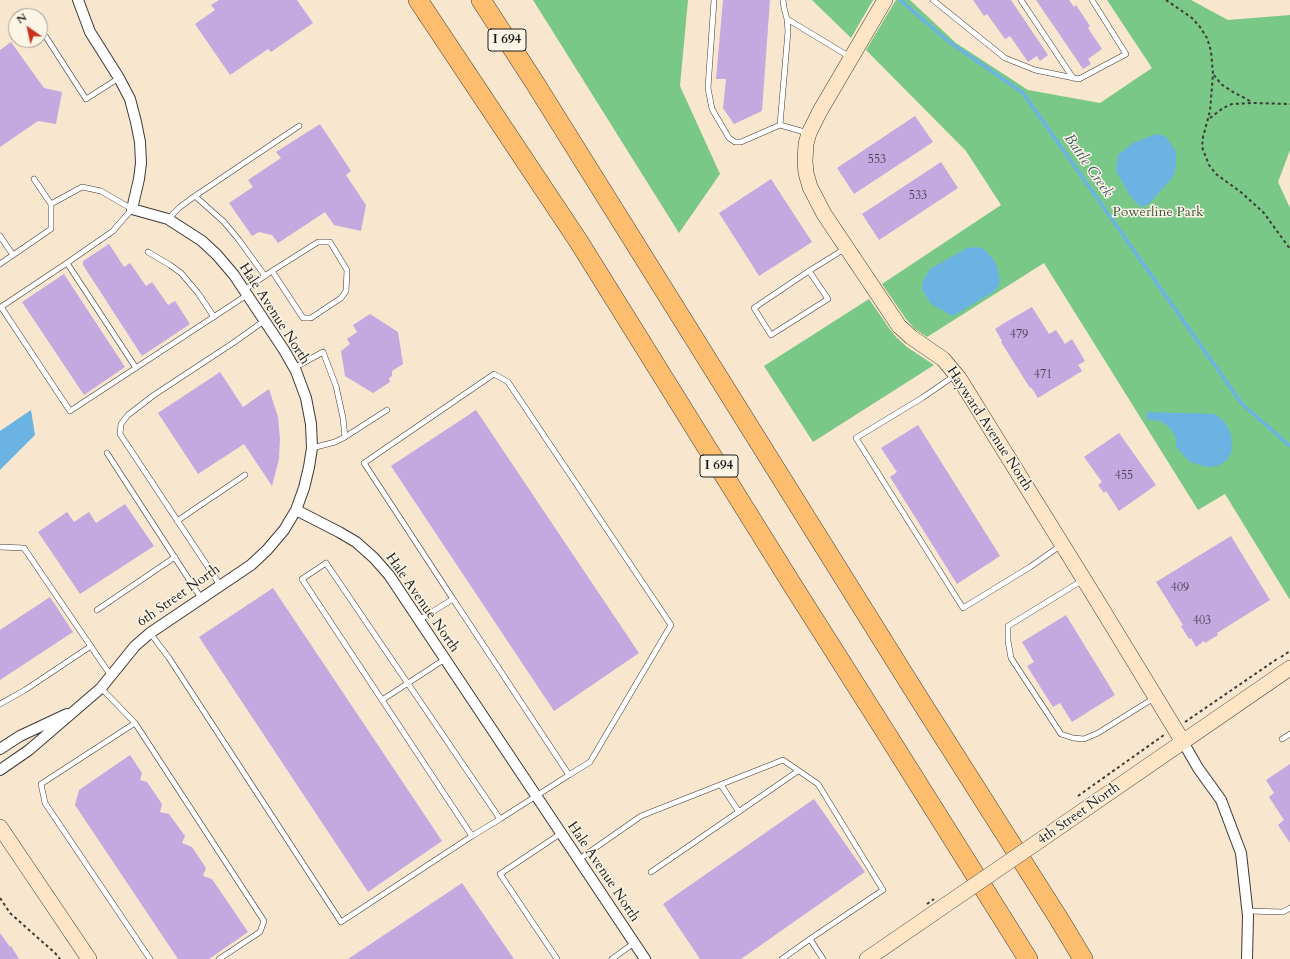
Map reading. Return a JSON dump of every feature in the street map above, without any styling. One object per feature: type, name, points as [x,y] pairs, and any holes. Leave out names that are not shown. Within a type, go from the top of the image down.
[{"type":"highway","name":"I 694","points":[[418,0],[579,242],[793,586],[1028,959]]},
{"type":"highway","name":"I 694","points":[[481,0],[533,80],[913,690],[1083,959]]},
{"type":"highway","points":[[490,0],[533,80]]},
{"type":"street","points":[[78,0],[90,32],[119,78],[130,99],[136,122],[140,142],[141,163],[132,210]]},
{"type":"street","name":"Hayward Avenue North","points":[[884,0],[820,111],[809,133],[805,155],[808,182],[818,202],[847,248],[899,326],[911,337],[943,359],[957,375],[1183,742]]},
{"type":"street","name":"Hale Avenue North","points":[[132,210],[168,219],[202,241],[217,255],[234,275],[294,368],[306,398],[311,424],[312,448],[304,488],[296,510],[356,542],[389,575],[560,834],[645,959]]},
{"type":"street","name":"6th Street North","points":[[0,770],[29,750],[101,688],[134,646],[150,633],[251,565],[267,550],[284,530],[296,510]]},
{"type":"street","name":"4th Street North","points":[[867,959],[1290,668]]},
{"type":"street","name":"6th Street North","points":[[0,749],[20,736],[79,708]]},
{"type":"street","points":[[1183,742],[1198,768],[1220,800],[1241,853],[1248,911],[1247,959]]},
{"type":"street","points":[[0,826],[84,957]]},
{"type":"lane","points":[[714,0],[708,88],[712,109],[729,138],[735,142],[741,142],[780,125],[809,133]]},
{"type":"lane","points":[[780,125],[788,31],[783,0]]},
{"type":"lane","points":[[933,0],[1005,58],[1035,70],[1079,79],[1126,54],[1092,0]]},
{"type":"lane","points":[[1021,0],[1073,78]]},
{"type":"lane","points":[[787,19],[851,57]]},
{"type":"lane","points":[[48,41],[86,99],[119,78]]},
{"type":"lane","points":[[168,219],[180,207],[195,196],[299,126]]},
{"type":"lane","points":[[0,264],[51,229],[51,204],[34,179]]},
{"type":"lane","points":[[51,204],[82,186],[101,191],[132,210],[113,231],[0,307],[70,411],[214,317],[246,293],[265,276],[272,271],[318,242],[330,242],[348,270],[346,291],[341,298],[311,318],[303,318],[272,271]]},
{"type":"lane","points":[[195,196],[224,222],[265,276]]},
{"type":"lane","points":[[0,236],[13,255]]},
{"type":"lane","points":[[809,271],[828,298],[771,335],[754,308],[809,271],[847,248]]},
{"type":"lane","points":[[148,252],[181,273],[198,293],[214,317]]},
{"type":"lane","points":[[67,263],[136,368]]},
{"type":"lane","points":[[220,585],[120,434],[121,424],[128,415],[154,395],[264,321]]},
{"type":"lane","points":[[294,368],[323,352],[336,386],[343,418],[345,438]]},
{"type":"lane","points":[[150,633],[169,658],[341,922],[472,836],[590,762],[671,625],[508,382],[494,374],[364,463],[569,775]]},
{"type":"lane","points":[[957,375],[856,438],[963,608],[1063,545]]},
{"type":"lane","points":[[312,448],[345,438],[386,410]]},
{"type":"lane","points":[[107,453],[201,598]]},
{"type":"lane","points":[[178,520],[245,475]]},
{"type":"lane","points":[[0,547],[24,548],[111,676]]},
{"type":"lane","points":[[97,610],[175,557]]},
{"type":"lane","points":[[472,836],[302,579],[326,564],[500,819]]},
{"type":"lane","points":[[1084,579],[1008,626],[1008,641],[1011,658],[1061,734],[1073,738],[1084,739],[1098,733],[1156,696]]},
{"type":"lane","points":[[419,620],[453,599]]},
{"type":"lane","points":[[0,704],[25,690],[91,646]]},
{"type":"lane","points":[[382,700],[445,659]]},
{"type":"lane","points":[[101,688],[135,723],[264,921],[260,932],[219,959]]},
{"type":"lane","points":[[135,723],[41,784],[45,803],[150,959]]},
{"type":"lane","points":[[1282,739],[1290,734]]},
{"type":"lane","points":[[578,860],[641,816],[783,760],[818,784],[883,890],[782,959]]},
{"type":"lane","points":[[651,872],[798,771]]},
{"type":"lane","points":[[721,785],[739,812]]},
{"type":"lane","points":[[557,959],[500,874],[560,834]]},
{"type":"lane","points":[[1248,911],[1283,912],[1290,908]]},
{"type":"lane","points":[[810,940],[823,959]]},
{"type":"lane","points":[[612,959],[634,943]]},
{"type":"path","points":[[1166,0],[1192,18],[1200,26],[1207,38],[1211,51],[1213,74],[1209,119],[1203,137],[1202,147],[1209,165],[1216,174],[1242,193],[1264,213],[1290,249]]},
{"type":"path","points":[[1213,74],[1221,84],[1253,103]]},
{"type":"path","points":[[1209,119],[1223,108],[1232,104],[1290,104]]},
{"type":"path","points":[[0,898],[10,913],[60,959]]},
{"type":"green space","points":[[533,0],[688,0],[680,86],[720,174],[679,233]]},
{"type":"green space","points":[[812,0],[873,0],[851,38]]},
{"type":"green space","name":"Powerline Park","points":[[896,0],[910,0],[956,43],[1028,90],[1100,103],[1152,68],[1107,0],[1191,0],[1228,20],[1290,15],[1290,150],[1278,182],[1290,208],[1290,600],[1225,494],[1198,510],[1044,263],[927,337],[915,329],[906,319],[882,284],[1001,205],[966,151],[866,50]]},
{"type":"green space","points":[[869,299],[896,337],[907,347],[934,365],[813,442],[764,366]]},
{"type":"water","points":[[1156,134],[1165,136],[1176,152],[1176,166],[1173,177],[1149,204],[1141,207],[1131,197],[1116,171],[1118,155],[1133,143]]},
{"type":"water","points":[[977,247],[984,249],[994,260],[998,269],[1000,283],[995,291],[953,316],[931,304],[922,289],[922,283],[930,269],[967,248]]},
{"type":"water","points":[[31,410],[35,435],[0,470],[0,431]]},
{"type":"water","points":[[1148,412],[1215,414],[1225,422],[1231,434],[1232,450],[1228,459],[1218,466],[1207,467],[1190,462],[1176,447],[1176,438],[1171,429],[1161,421],[1148,420],[1146,416]]},
{"type":"building","points":[[219,0],[297,0],[313,23],[271,52],[268,49],[230,75],[195,24],[215,10],[211,5]]},
{"type":"building","points":[[723,0],[770,0],[762,111],[734,124],[723,108],[726,79],[716,79]]},
{"type":"building","points":[[973,0],[1011,0],[1048,55],[1040,61],[1037,56],[1028,62],[1010,36],[1005,39],[987,14],[984,16]]},
{"type":"building","points":[[1036,0],[1069,0],[1074,7],[1076,5],[1090,26],[1088,28],[1102,49],[1088,59],[1091,64],[1083,69]]},
{"type":"building","points":[[8,44],[8,48],[15,48],[44,88],[62,92],[56,124],[38,121],[0,147],[0,50]]},
{"type":"building","points":[[915,116],[933,142],[854,194],[837,168]]},
{"type":"building","points":[[320,124],[351,171],[346,175],[366,205],[361,231],[334,225],[325,212],[278,243],[272,235],[259,232],[252,236],[229,203],[253,187],[248,180],[281,158],[276,152]]},
{"type":"building","points":[[941,162],[958,188],[879,240],[862,214]]},
{"type":"building","points":[[771,179],[812,242],[759,276],[719,213]]},
{"type":"building","points":[[109,244],[124,267],[130,263],[146,286],[152,282],[168,305],[175,301],[190,324],[142,356],[83,265],[83,261]]},
{"type":"building","points":[[64,274],[125,367],[84,395],[22,302]]},
{"type":"building","points":[[1032,307],[1049,334],[1056,330],[1065,344],[1072,339],[1085,361],[1078,365],[1082,371],[1038,398],[1001,342],[1002,341],[995,329]]},
{"type":"building","points":[[370,314],[398,332],[403,364],[392,371],[392,376],[389,378],[390,382],[373,393],[345,376],[341,351],[350,344],[347,339],[357,332],[353,325]]},
{"type":"building","points":[[220,372],[243,407],[269,389],[278,417],[280,438],[279,459],[272,486],[244,444],[198,474],[158,413]]},
{"type":"building","points":[[476,410],[639,653],[554,711],[391,466]]},
{"type":"building","points":[[918,425],[1000,556],[957,584],[890,477],[897,472],[881,448]]},
{"type":"building","points":[[1119,433],[1156,485],[1119,511],[1106,491],[1104,493],[1098,485],[1102,482],[1084,457]]},
{"type":"building","points":[[125,504],[154,546],[80,594],[38,532],[67,512],[74,522],[89,512],[96,523]]},
{"type":"building","points":[[1231,536],[1270,600],[1217,633],[1218,635],[1205,643],[1204,641],[1196,647],[1181,626],[1183,625],[1156,582]]},
{"type":"building","points":[[273,588],[442,841],[368,892],[199,637]]},
{"type":"building","points":[[50,597],[73,632],[0,680],[0,630]]},
{"type":"building","points":[[1066,615],[1115,695],[1072,722],[1060,703],[1053,707],[1027,666],[1034,662],[1022,642]]},
{"type":"building","points":[[130,755],[142,773],[140,780],[147,782],[162,804],[160,812],[169,814],[185,836],[182,843],[192,847],[206,868],[203,876],[212,879],[248,932],[209,959],[178,959],[75,805],[79,790]]},
{"type":"building","points":[[1290,764],[1290,843],[1278,825],[1284,820],[1269,797],[1274,793],[1266,780]]},
{"type":"building","points":[[814,799],[865,872],[741,959],[700,959],[663,904]]},
{"type":"building","points":[[462,883],[514,959],[348,959]]},
{"type":"building","points":[[0,933],[10,947],[11,946],[19,959],[0,959]]},
{"type":"waterway","name":"Battle Creek","points":[[900,0],[948,41],[1023,93],[1242,404],[1290,446]]}]
